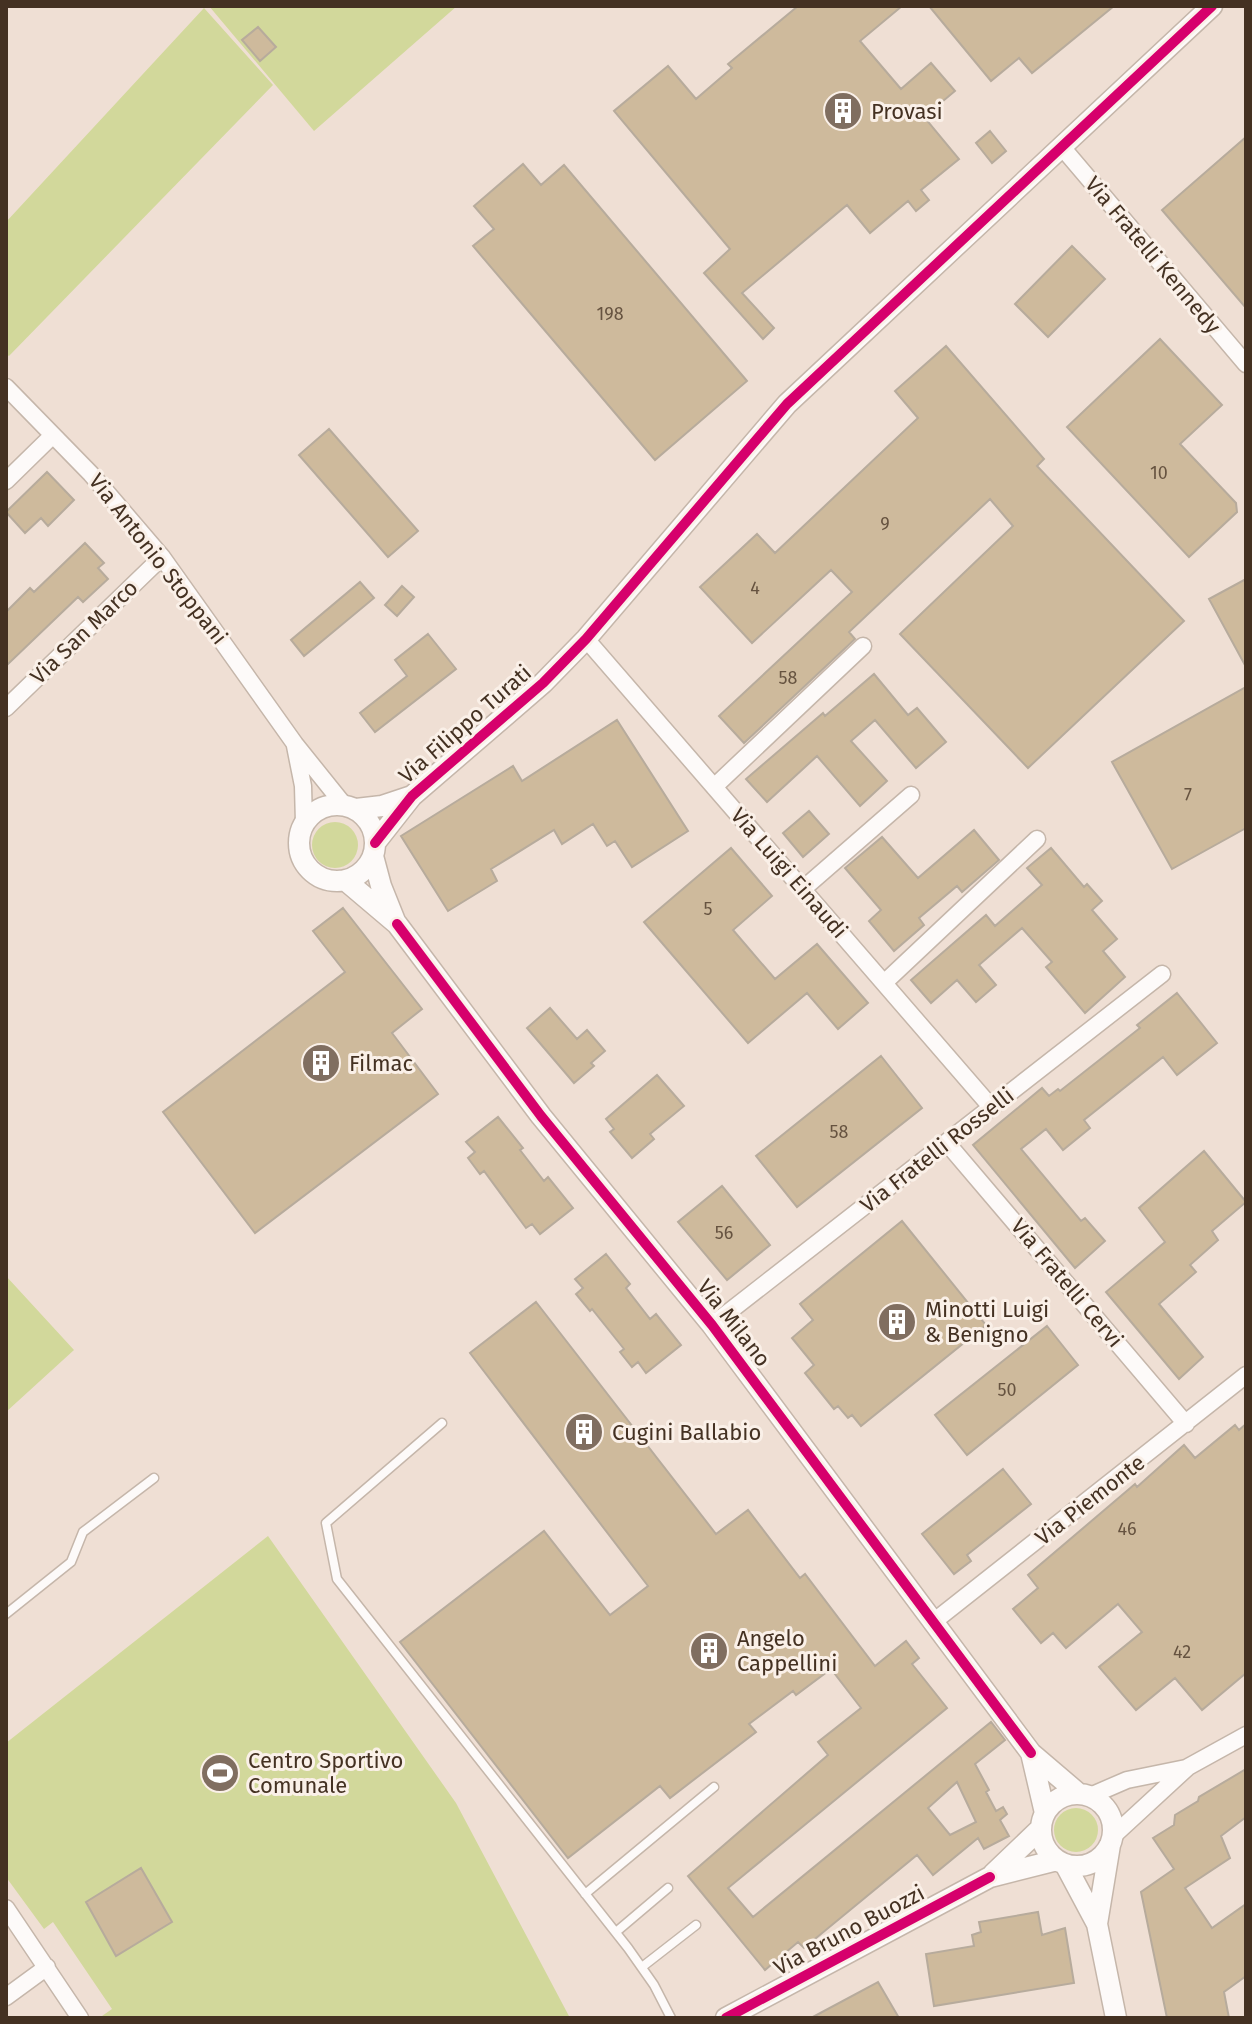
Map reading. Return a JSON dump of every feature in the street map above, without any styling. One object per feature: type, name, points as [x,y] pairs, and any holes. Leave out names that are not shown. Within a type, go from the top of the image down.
[{"type":"street","name":"Via Filippo Turati","points":[[374,850],[412,796],[543,683],[586,639],[787,404],[1212,6]]},
{"type":"street","name":"Via Fratelli Kennedy","points":[[1061,146],[1246,364]]},
{"type":"street","name":"Via Antonio Stoppani","points":[[6,387],[107,492],[162,557],[202,609],[295,744],[350,807]]},
{"type":"street","points":[[6,481],[53,435]]},
{"type":"street","name":"Via San Marco","points":[[6,708],[162,557]]},
{"type":"street","name":"Via Luigi Einaudi","points":[[586,639],[992,1108]]},
{"type":"street","points":[[714,787],[863,646]]},
{"type":"street","name":"Via Antonio Stoppani","points":[[295,744],[303,786],[304,823]]},
{"type":"street","points":[[803,889],[911,795]]},
{"type":"street","name":"Via Filippo Turati","points":[[350,807],[382,806],[412,796]]},
{"type":"street","points":[[350,807],[369,822],[374,850],[367,867],[357,876],[345,880],[320,878],[302,860],[299,835],[304,823],[321,808],[350,807]]},
{"type":"street","points":[[884,983],[1037,839]]},
{"type":"street","name":"Via Milano","points":[[374,850],[381,886],[397,924]]},
{"type":"street","name":"Via Milano","points":[[345,880],[397,924],[541,1116],[712,1325],[1031,1753],[1085,1795]]},
{"type":"street","name":"Via Fratelli Rosselli","points":[[712,1325],[1162,974]]},
{"type":"street","name":"Via Fratelli Cervi","points":[[947,1143],[1186,1424]]},
{"type":"street","name":"Via Piemonte","points":[[932,1623],[1246,1375]]},
{"type":"street","points":[[1061,1862],[1086,1866],[1096,1861],[1111,1841],[1188,1767],[1246,1735]]},
{"type":"street","name":"Via Milano","points":[[1031,1753],[1043,1821]]},
{"type":"street","points":[[1116,2018],[1097,1924],[1061,1862],[1048,1852],[1042,1841],[1043,1821],[1059,1798],[1085,1795],[1127,1780],[1188,1767]]},
{"type":"street","points":[[1085,1795],[1108,1812],[1112,1824],[1097,1924]]},
{"type":"street","name":"Via Bruno Buozzi","points":[[990,1877],[1043,1821]]},
{"type":"street","name":"Via Bruno Buozzi","points":[[726,2018],[990,1877],[1061,1862]]},
{"type":"street","points":[[6,1908],[80,2018]]},
{"type":"street","points":[[6,1997],[47,1967]]},
{"type":"lane","points":[[442,1423],[326,1523],[337,1579],[616,1932],[642,1967],[671,2018]]},
{"type":"lane","points":[[6,1614],[71,1562],[83,1532],[154,1478]]},
{"type":"lane","points":[[585,1894],[714,1787]]},
{"type":"lane","points":[[616,1932],[668,1888]]},
{"type":"lane","points":[[642,1967],[696,1925]]},
{"type":"green space","points":[[209,6],[457,6],[314,131]]},
{"type":"green space","points":[[204,8],[273,85],[9,356],[6,354],[6,222]]},
{"type":"green space","points":[[335,822],[351,829],[358,845],[351,861],[335,868],[319,861],[312,845],[319,829]]},
{"type":"green space","points":[[6,1276],[74,1350],[6,1412]]},
{"type":"green space","name":"Centro Sportivo Comunale","points":[[268,1536],[456,1803],[570,2018],[103,2018],[112,2009],[53,1922],[44,1929],[6,1877],[6,1743]]},
{"type":"green space","points":[[1076,1808],[1091,1815],[1098,1830],[1091,1845],[1076,1852],[1061,1845],[1054,1830],[1061,1815]]},
{"type":"building","points":[[798,6],[902,6],[860,41],[901,89],[931,63],[955,91],[924,117],[959,159],[921,190],[929,200],[916,211],[908,201],[870,233],[847,205],[742,293],[774,328],[763,339],[704,273],[730,249],[614,111],[668,66],[696,99],[732,68],[728,64]]},
{"type":"building","points":[[929,6],[1114,6],[1032,73],[1019,58],[991,81]]},
{"type":"building","points":[[258,27],[276,47],[260,61],[242,40]]},
{"type":"building","points":[[990,131],[1006,151],[992,163],[976,143]]},
{"type":"building","points":[[1246,137],[1246,308],[1162,210]]},
{"type":"building","points":[[523,164],[541,185],[564,165],[747,381],[655,460],[473,246],[494,229],[474,206]]},
{"type":"building","points":[[1072,246],[1105,279],[1048,337],[1015,304]]},
{"type":"building","points":[[1160,339],[1222,405],[1180,444],[1236,503],[1237,512],[1189,557],[1067,427]]},
{"type":"building","points":[[946,346],[1044,459],[1037,466],[1184,621],[1028,768],[900,634],[1013,526],[990,499],[849,632],[855,639],[744,743],[719,716],[852,592],[831,570],[752,643],[700,587],[757,534],[775,553],[918,418],[895,391]]},
{"type":"building","points":[[329,429],[418,531],[388,557],[299,455]]},
{"type":"building","points":[[47,472],[74,500],[48,526],[41,518],[25,533],[6,512]]},
{"type":"building","points":[[85,543],[104,563],[98,568],[108,579],[83,602],[78,597],[6,666],[6,612],[30,588],[34,592]]},
{"type":"building","points":[[1246,579],[1246,667],[1209,599]]},
{"type":"building","points":[[360,582],[374,598],[304,656],[291,640]]},
{"type":"building","points":[[402,586],[414,597],[397,616],[385,605]]},
{"type":"building","points":[[428,634],[456,669],[375,732],[360,713],[407,676],[395,660]]},
{"type":"building","points":[[874,674],[908,715],[917,708],[946,742],[916,768],[875,720],[851,741],[887,781],[860,806],[817,756],[767,802],[746,779]]},
{"type":"building","points":[[1246,687],[1246,828],[1172,869],[1112,762]]},
{"type":"building","points":[[617,720],[688,831],[632,867],[615,841],[607,846],[593,824],[562,844],[554,830],[491,869],[497,881],[448,911],[401,836],[513,766],[522,781]]},
{"type":"building","points":[[809,811],[829,834],[803,857],[783,833]]},
{"type":"building","points":[[974,830],[999,860],[962,892],[957,886],[919,918],[924,925],[894,951],[869,921],[881,910],[845,868],[882,837],[918,878]]},
{"type":"building","points":[[731,848],[772,896],[733,930],[775,979],[817,944],[868,1003],[838,1029],[807,993],[748,1043],[644,922]]},
{"type":"building","points":[[1051,848],[1084,887],[1087,884],[1102,901],[1092,910],[1117,939],[1103,951],[1125,977],[1085,1013],[1046,967],[1052,962],[1022,928],[979,965],[996,985],[976,1002],[957,980],[931,1003],[911,980],[986,915],[995,926],[1042,885],[1027,868]]},
{"type":"building","name":"Filmac","points":[[343,908],[422,1009],[392,1033],[438,1094],[255,1233],[163,1112],[345,972],[313,931]]},
{"type":"building","points":[[1177,993],[1217,1043],[1177,1075],[1163,1057],[1084,1120],[1090,1128],[1063,1150],[1046,1129],[1021,1149],[1081,1221],[1085,1218],[1105,1241],[1075,1268],[973,1145],[1042,1088],[1049,1096],[1058,1089],[1060,1091],[1140,1028],[1137,1025]]},
{"type":"building","points":[[550,1008],[577,1039],[587,1030],[605,1051],[591,1063],[594,1066],[574,1083],[527,1028]]},
{"type":"building","points":[[881,1056],[922,1108],[797,1207],[756,1156]]},
{"type":"building","points":[[657,1075],[684,1106],[650,1134],[654,1139],[632,1158],[610,1132],[614,1129],[606,1119]]},
{"type":"building","points":[[498,1117],[544,1181],[548,1177],[573,1208],[540,1234],[532,1224],[526,1228],[484,1171],[480,1174],[468,1158],[475,1152],[466,1142]]},
{"type":"building","points":[[1204,1151],[1246,1202],[1212,1231],[1218,1240],[1190,1265],[1196,1272],[1159,1304],[1203,1357],[1179,1379],[1106,1292],[1165,1242],[1139,1208]]},
{"type":"building","points":[[722,1186],[770,1245],[727,1280],[678,1222]]},
{"type":"building","name":"Minotti Luigi & Benigno","points":[[902,1221],[986,1325],[861,1426],[852,1415],[848,1418],[838,1406],[834,1409],[805,1373],[814,1365],[792,1338],[813,1320],[800,1304]]},
{"type":"building","points":[[606,1254],[630,1284],[626,1288],[650,1319],[656,1314],[681,1345],[646,1373],[638,1362],[632,1367],[620,1352],[624,1349],[576,1294],[583,1288],[575,1279]]},
{"type":"building","points":[[536,1302],[716,1534],[748,1510],[800,1578],[805,1574],[875,1666],[906,1641],[919,1658],[912,1664],[947,1708],[728,1888],[753,1917],[991,1722],[1005,1740],[975,1764],[996,1811],[1003,1807],[1007,1814],[1000,1820],[1009,1836],[984,1849],[978,1838],[933,1875],[917,1855],[804,1948],[798,1942],[765,1970],[688,1876],[828,1755],[818,1742],[861,1708],[831,1669],[796,1695],[793,1691],[749,1724],[756,1732],[670,1798],[660,1786],[568,1858],[400,1642],[544,1531],[610,1615],[648,1586],[470,1353]],"holes":[[[957,1782],[976,1822],[950,1835],[928,1808]]]},
{"type":"building","points":[[1047,1326],[1078,1365],[967,1455],[935,1415]]},
{"type":"building","points":[[1246,1424],[1246,1673],[1202,1710],[1175,1678],[1136,1710],[1099,1667],[1142,1632],[1118,1604],[1066,1648],[1053,1633],[1041,1643],[1013,1609],[1038,1588],[1028,1575],[1184,1445],[1195,1458],[1235,1425],[1239,1430]]},
{"type":"building","points":[[1003,1469],[1031,1504],[967,1555],[971,1561],[954,1574],[922,1534]]},
{"type":"building","points":[[1246,1769],[1246,1817],[1221,1836],[1230,1858],[1185,1888],[1212,1928],[1246,1904],[1246,1976],[1224,1992],[1229,2018],[1167,2018],[1141,1892],[1174,1869],[1153,1838],[1174,1825],[1175,1815],[1198,1801],[1199,1797]]},
{"type":"building","points":[[141,1868],[172,1922],[116,1956],[86,1902]]},
{"type":"building","points":[[1038,1912],[1042,1935],[1065,1928],[1074,1983],[934,2006],[926,1954],[974,1946],[972,1935],[981,1932],[979,1922]]},
{"type":"building","points":[[878,1982],[899,2018],[811,2018]]},
{"type":"cycle path","points":[[375,843],[412,796],[543,683],[586,639],[787,404],[1212,6]]},
{"type":"cycle path","points":[[397,924],[541,1116],[712,1325],[1031,1753]]},
{"type":"cycle path","points":[[726,2018],[990,1877]]},
{"type":"place","name":"Provasi","points":[[843,111]]},
{"type":"place","name":"Filmac","points":[[321,1063]]},
{"type":"place","name":"Minotti Luigi & Benigno","points":[[897,1322]]},
{"type":"place","name":"Cugini Ballabio","points":[[584,1432]]},
{"type":"place","name":"Angelo Cappellini","points":[[709,1651]]},
{"type":"place","name":"Centro Sportivo Comunale","points":[[220,1773]]}]
